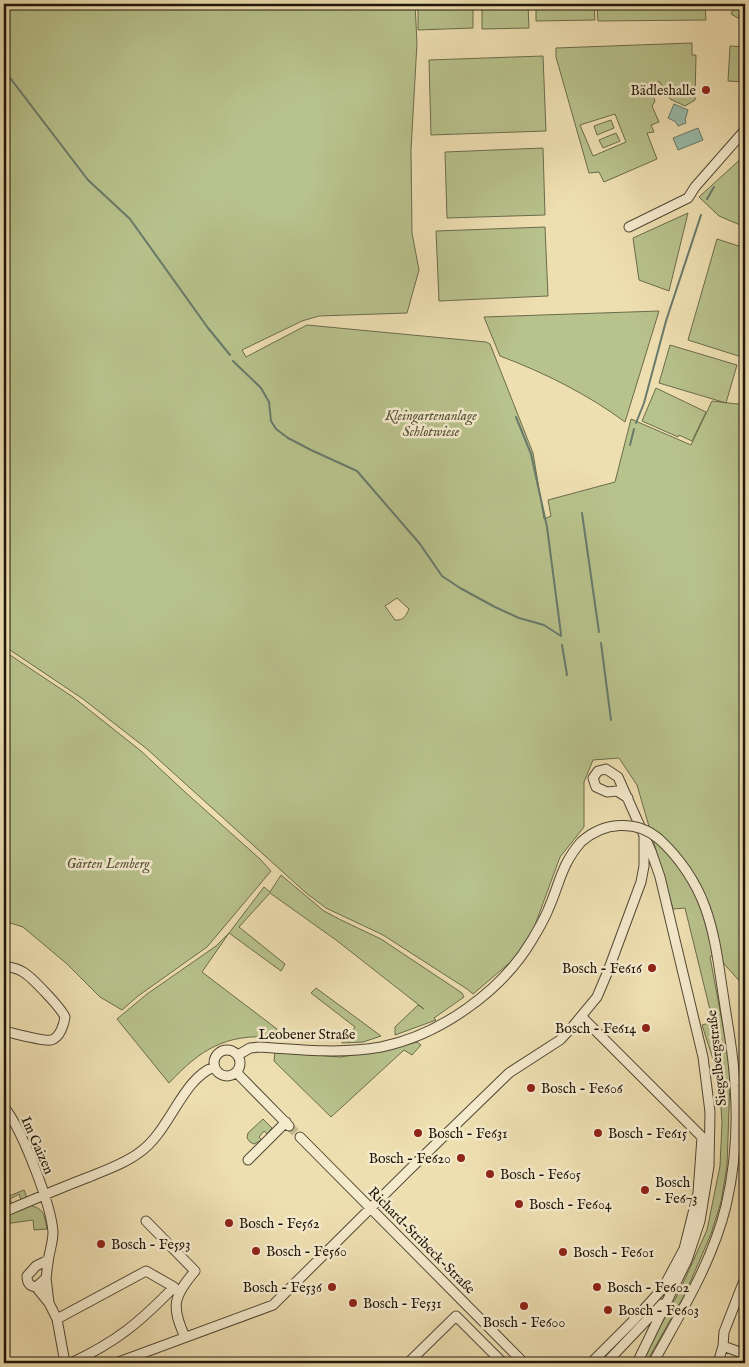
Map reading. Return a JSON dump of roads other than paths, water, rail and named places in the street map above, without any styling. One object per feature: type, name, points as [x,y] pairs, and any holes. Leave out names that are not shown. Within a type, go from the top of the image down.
[{"type":"street","points":[[628,227],[688,198],[695,187],[745,130]]},
{"type":"street","points":[[628,798],[655,860],[667,902],[703,1057],[710,1112],[709,1166],[702,1214],[692,1248],[637,1363]]},
{"type":"street","name":"Leobener Straße","points":[[4,1212],[100,1172],[141,1152],[158,1135],[195,1079],[214,1067],[214,1057],[221,1051],[230,1050],[238,1055],[250,1048],[260,1047],[340,1051],[379,1047],[417,1035],[455,1016],[487,993],[501,980],[527,948],[548,910],[565,862],[581,842],[599,830],[610,826],[625,825],[638,827],[659,839]]},
{"type":"street","points":[[116,1363],[274,1304],[509,1073],[560,1040],[582,1017],[597,997],[641,882],[644,866],[644,837]]},
{"type":"street","name":"Siegelbergstraße","points":[[654,1363],[693,1292],[711,1252],[726,1207],[731,1183],[736,1120],[735,1085],[718,960],[711,928],[705,907],[689,874],[659,839]]},
{"type":"street","points":[[4,966],[17,969],[28,975],[59,1007],[65,1017],[58,1035],[49,1041],[4,1031]]},
{"type":"street","points":[[582,1017],[702,1137],[698,1193],[684,1249],[663,1288],[591,1363]]},
{"type":"street","points":[[214,1067],[216,1071],[224,1076],[236,1072],[240,1064],[238,1055]]},
{"type":"street","points":[[236,1072],[288,1124],[248,1160]]},
{"type":"street","name":"Im Gaizen","points":[[4,1107],[17,1129],[44,1194]]},
{"type":"street","name":"Richard-Stribeck-Straße","points":[[300,1137],[524,1363]]},
{"type":"street","points":[[44,1194],[53,1234],[46,1278],[49,1303]]},
{"type":"street","points":[[146,1220],[195,1271],[176,1298],[179,1323],[185,1337]]},
{"type":"street","points":[[48,1260],[36,1266],[26,1276],[31,1286],[36,1287],[49,1303],[58,1319],[65,1363]]},
{"type":"street","points":[[58,1319],[146,1271],[174,1287],[138,1322],[119,1337],[106,1346],[71,1363]]},
{"type":"street","points":[[36,1287],[46,1278]]},
{"type":"street","points":[[718,1363],[723,1346],[724,1332],[745,1278]]},
{"type":"street","points":[[606,1363],[658,1310],[672,1291]]},
{"type":"street","points":[[408,1363],[456,1316],[504,1363]]},
{"type":"street","points":[[633,1336],[638,1334],[643,1336],[646,1340],[645,1347]]},
{"type":"street","points":[[723,1346],[745,1354]]},
{"type":"waterway","points":[[4,70],[88,180],[130,219],[208,328],[230,355]]},
{"type":"waterway","points":[[707,199],[714,187]]},
{"type":"waterway","points":[[636,423],[644,403],[666,321],[701,215]]},
{"type":"waterway","points":[[233,361],[261,388],[269,402],[271,421],[276,429],[288,438],[311,450],[357,471],[420,544],[442,576],[495,607],[519,618],[544,625],[561,636]]},
{"type":"waterway","points":[[516,417],[531,454],[547,527],[561,634]]},
{"type":"waterway","points":[[630,445],[634,429]]},
{"type":"waterway","points":[[582,513],[599,632]]},
{"type":"waterway","points":[[601,643],[611,720]]},
{"type":"waterway","points":[[562,645],[567,675]]},
{"type":"tunnel","points":[[289,1126],[300,1137]]},
{"type":"place","name":"Bädleshalle","points":[[706,90]]},
{"type":"place","name":"Bosch - Fe616","points":[[652,968]]},
{"type":"place","name":"Bosch - Fe614","points":[[646,1028]]},
{"type":"place","name":"Bosch - Fe606","points":[[531,1088]]},
{"type":"place","name":"Bosch - Fe631","points":[[418,1133]]},
{"type":"place","name":"Bosch - Fe615","points":[[598,1133]]},
{"type":"place","name":"Bosch - Fe620","points":[[461,1158]]},
{"type":"place","name":"Bosch - Fe605","points":[[490,1174]]},
{"type":"place","name":"Bosch - Fe673","points":[[645,1190]]},
{"type":"place","name":"Bosch - Fe604","points":[[519,1204]]},
{"type":"place","name":"Bosch - Fe562","points":[[229,1223]]},
{"type":"place","name":"Bosch - Fe593","points":[[101,1244]]},
{"type":"place","name":"Bosch - Fe560","points":[[256,1251]]},
{"type":"place","name":"Bosch - Fe601","points":[[563,1252]]},
{"type":"place","name":"Bosch - Fe536","points":[[332,1287]]},
{"type":"place","name":"Bosch - Fe602","points":[[597,1287]]},
{"type":"place","name":"Bosch - Fe531","points":[[353,1303]]},
{"type":"place","name":"Bosch - Fe600","points":[[524,1306]]},
{"type":"place","name":"Bosch - Fe603","points":[[608,1310]]},
{"type":"park label","name":"Kleingartenanlage Schlotwiese","points":[[431,424]]},
{"type":"park label","name":"Gärten Lemberg","points":[[108,863]]}]
